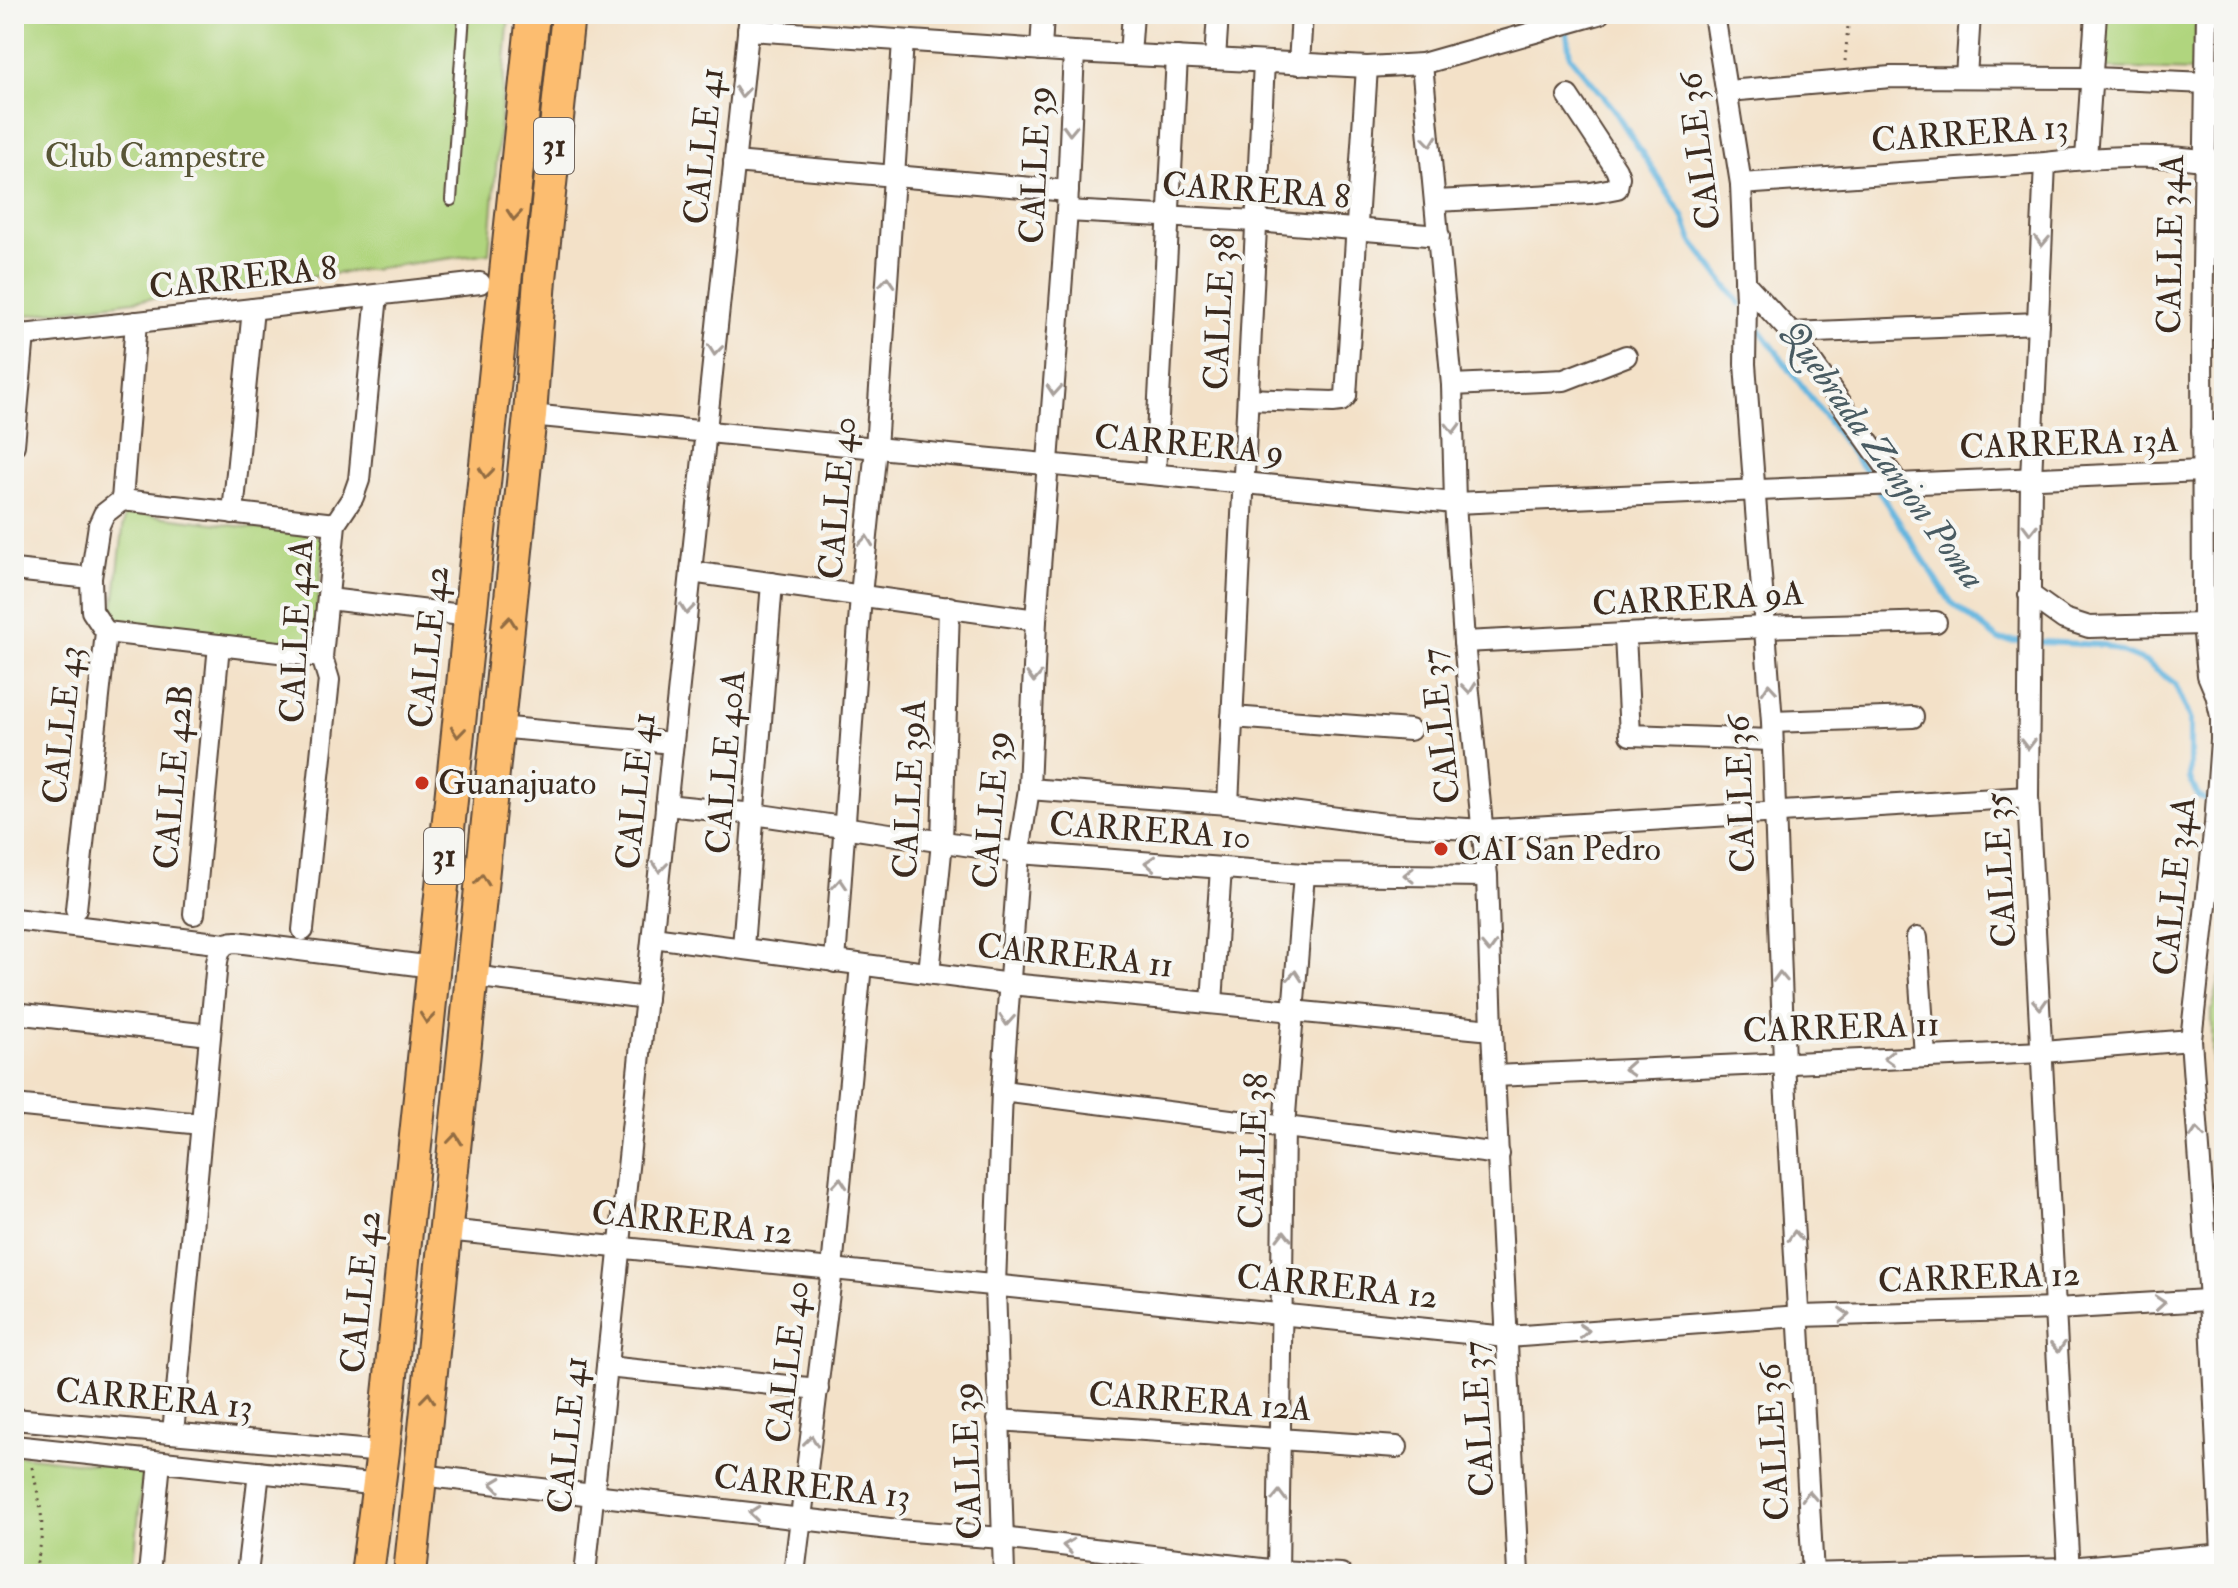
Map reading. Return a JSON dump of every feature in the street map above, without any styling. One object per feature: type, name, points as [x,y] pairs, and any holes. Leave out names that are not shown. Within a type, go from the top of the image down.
[{"type":"main road","name":"CALLE 42","points":[[367,1574],[383,1452],[508,280],[533,14]]},
{"type":"main road","name":"31","points":[[410,1574],[530,415],[540,279],[568,14]]},
{"type":"street","name":"CALLE 39","points":[[1041,50],[1043,14]]},
{"type":"street","points":[[1130,55],[1133,14]]},
{"type":"street","points":[[1215,59],[1218,14]]},
{"type":"street","points":[[1299,64],[1302,14]]},
{"type":"street","points":[[749,22],[903,41],[1367,67],[1422,64],[1599,14]]},
{"type":"street","name":"CALLE 36","points":[[1714,14],[1741,184],[1746,292],[1745,364],[1771,731],[1784,1062],[1813,1574]]},
{"type":"street","points":[[1966,77],[1970,14]]},
{"type":"street","points":[[2086,158],[2096,14]]},
{"type":"street","name":"CALLE 34A","points":[[2207,14],[2207,83],[2214,161],[2202,431],[2203,624],[2208,675],[2220,695],[2221,740],[2191,1040],[2217,1299],[2223,1561]]},
{"type":"street","name":"CALLE 41","points":[[585,1574],[749,22]]},
{"type":"street","name":"CALLE 40","points":[[835,962],[861,595],[876,448],[903,41]]},
{"type":"street","name":"CALLE 39","points":[[1004,1574],[995,1285],[1002,1091],[1019,853],[1029,789],[1036,620],[1068,201],[1074,52]]},
{"type":"street","points":[[1155,474],[1177,57]]},
{"type":"street","name":"CALLE 38","points":[[1228,804],[1264,62]]},
{"type":"street","name":"CALLE 37","points":[[1422,64],[1452,385],[1455,503],[1464,642],[1487,876],[1518,1574]]},
{"type":"street","points":[[1248,399],[1333,402],[1341,401],[1346,396],[1367,67]]},
{"type":"street","points":[[1728,91],[1843,81],[1966,77],[2207,83]]},
{"type":"street","points":[[1436,201],[1591,193],[1617,188],[1619,177],[1616,169],[1568,96]]},
{"type":"street","name":"CARRERA 13","points":[[1741,184],[2086,158],[2214,161]]},
{"type":"street","name":"CARRERA 8","points":[[734,162],[894,175],[1169,217],[1439,236]]},
{"type":"street","name":"CALLE 35","points":[[2045,163],[2031,479],[2028,797],[2069,1571]]},
{"type":"street","name":"CARRERA 8","points":[[19,335],[480,283]]},
{"type":"street","points":[[1746,292],[1791,333],[1890,482]]},
{"type":"street","name":"CALLE 42A","points":[[303,930],[329,680],[322,657],[335,524],[353,497],[359,480],[377,295]]},
{"type":"street","points":[[233,513],[253,309]]},
{"type":"street","points":[[136,322],[122,500],[335,524]]},
{"type":"street","points":[[1791,333],[2038,323]]},
{"type":"street","points":[[14,445],[19,335]]},
{"type":"street","points":[[1452,385],[1564,380],[1626,356]]},
{"type":"street","name":"CARRERA 9","points":[[530,415],[1455,503],[1843,486]]},
{"type":"street","points":[[2202,431],[2224,431]]},
{"type":"street","name":"CARRERA 13A","points":[[1843,486],[2202,471]]},
{"type":"street","name":"CALLE 43","points":[[76,909],[106,632],[92,611],[91,578],[99,525],[104,514],[122,500]]},
{"type":"street","points":[[14,570],[91,578]]},
{"type":"street","points":[[691,572],[1036,620]]},
{"type":"street","name":"CALLE 40A","points":[[743,947],[772,583]]},
{"type":"street","points":[[2029,594],[2064,619],[2089,627],[2203,624]]},
{"type":"street","points":[[329,599],[470,616]]},
{"type":"street","name":"CALLE 39A","points":[[929,973],[942,842],[949,607]]},
{"type":"street","name":"CARRERA 9A","points":[[1464,642],[1936,622]]},
{"type":"street","points":[[106,632],[322,657]]},
{"type":"street","points":[[1625,635],[1630,735],[1771,731],[1913,717]]},
{"type":"street","name":"CALLE 42B","points":[[194,914],[219,645]]},
{"type":"street","points":[[1232,717],[1410,730]]},
{"type":"street","points":[[498,727],[673,743]]},
{"type":"street","points":[[1029,789],[1228,804],[1385,824],[1484,830],[2028,797]]},
{"type":"street","name":"CARRERA 10","points":[[666,805],[754,814],[1019,853],[1304,874],[1487,876]]},
{"type":"street","points":[[1212,1002],[1221,868]]},
{"type":"street","name":"CALLE 38","points":[[1278,1573],[1284,1127],[1304,874]]},
{"type":"street","points":[[14,919],[221,953],[236,942],[433,967]]},
{"type":"street","name":"CARRERA 11","points":[[653,937],[1010,984],[1492,1030]]},
{"type":"street","points":[[1917,938],[1925,1056]]},
{"type":"street","points":[[173,1433],[201,1124],[221,953]]},
{"type":"street","name":"CALLE 40","points":[[794,1574],[832,1269],[861,965]]},
{"type":"street","points":[[472,976],[646,998]]},
{"type":"street","points":[[14,1013],[210,1035]]},
{"type":"street","name":"CARRERA 11","points":[[1494,1076],[2043,1052],[2191,1040]]},
{"type":"street","points":[[1002,1091],[1499,1154]]},
{"type":"street","points":[[14,1105],[201,1124]]},
{"type":"street","name":"CARRERA 12","points":[[446,1230],[1507,1337],[1800,1316],[2056,1309],[2217,1299]]},
{"type":"street","points":[[607,1367],[818,1389]]},
{"type":"street","name":"CARRERA 13","points":[[14,1419],[383,1452]]},
{"type":"street","name":"CARRERA 12A","points":[[998,1420],[1397,1447]]},
{"type":"street","name":"CARRERA 13","points":[[21,1447],[379,1485]]},
{"type":"street","points":[[149,1574],[160,1462]]},
{"type":"street","points":[[247,1574],[259,1472]]},
{"type":"street","name":"CARRERA 13","points":[[420,1475],[801,1519],[1002,1538],[1278,1573],[1341,1574]]},
{"type":"street","points":[[1803,1574],[2069,1571],[2223,1561]]},
{"type":"lane","points":[[451,200],[464,14]]},
{"type":"path","points":[[1843,81],[1849,14]]},
{"type":"path","points":[[21,1447],[43,1517],[43,1533],[34,1574]]},
{"type":"green space","name":"Club Campestre","points":[[14,14],[509,14],[489,253],[14,317]]},
{"type":"green space","points":[[2106,14],[2196,14],[2195,71],[2104,68]]},
{"type":"green space","points":[[125,512],[325,537],[312,648],[112,623]]},
{"type":"green space","points":[[2224,961],[2224,1130],[2213,1131],[2212,1010]]},
{"type":"green space","points":[[14,1455],[143,1470],[133,1574],[14,1574]]},
{"type":"waterway","name":"Quebrada Zanjon Poma","points":[[1566,26],[1570,56],[1613,108],[1684,218],[1692,241],[1740,304]]},
{"type":"waterway","name":"Quebrada Zanjon Poma","points":[[1752,319],[1872,480]]},
{"type":"waterway","name":"Quebrada Zanjon Poma","points":[[1878,490],[1951,602],[1999,640],[2104,645],[2146,662],[2175,684],[2190,718],[2190,779],[2198,796],[2211,802]]},
{"type":"place","name":"Guanajuato","points":[[422,783]]},
{"type":"place","name":"CAI San Pedro","points":[[1441,849]]}]
